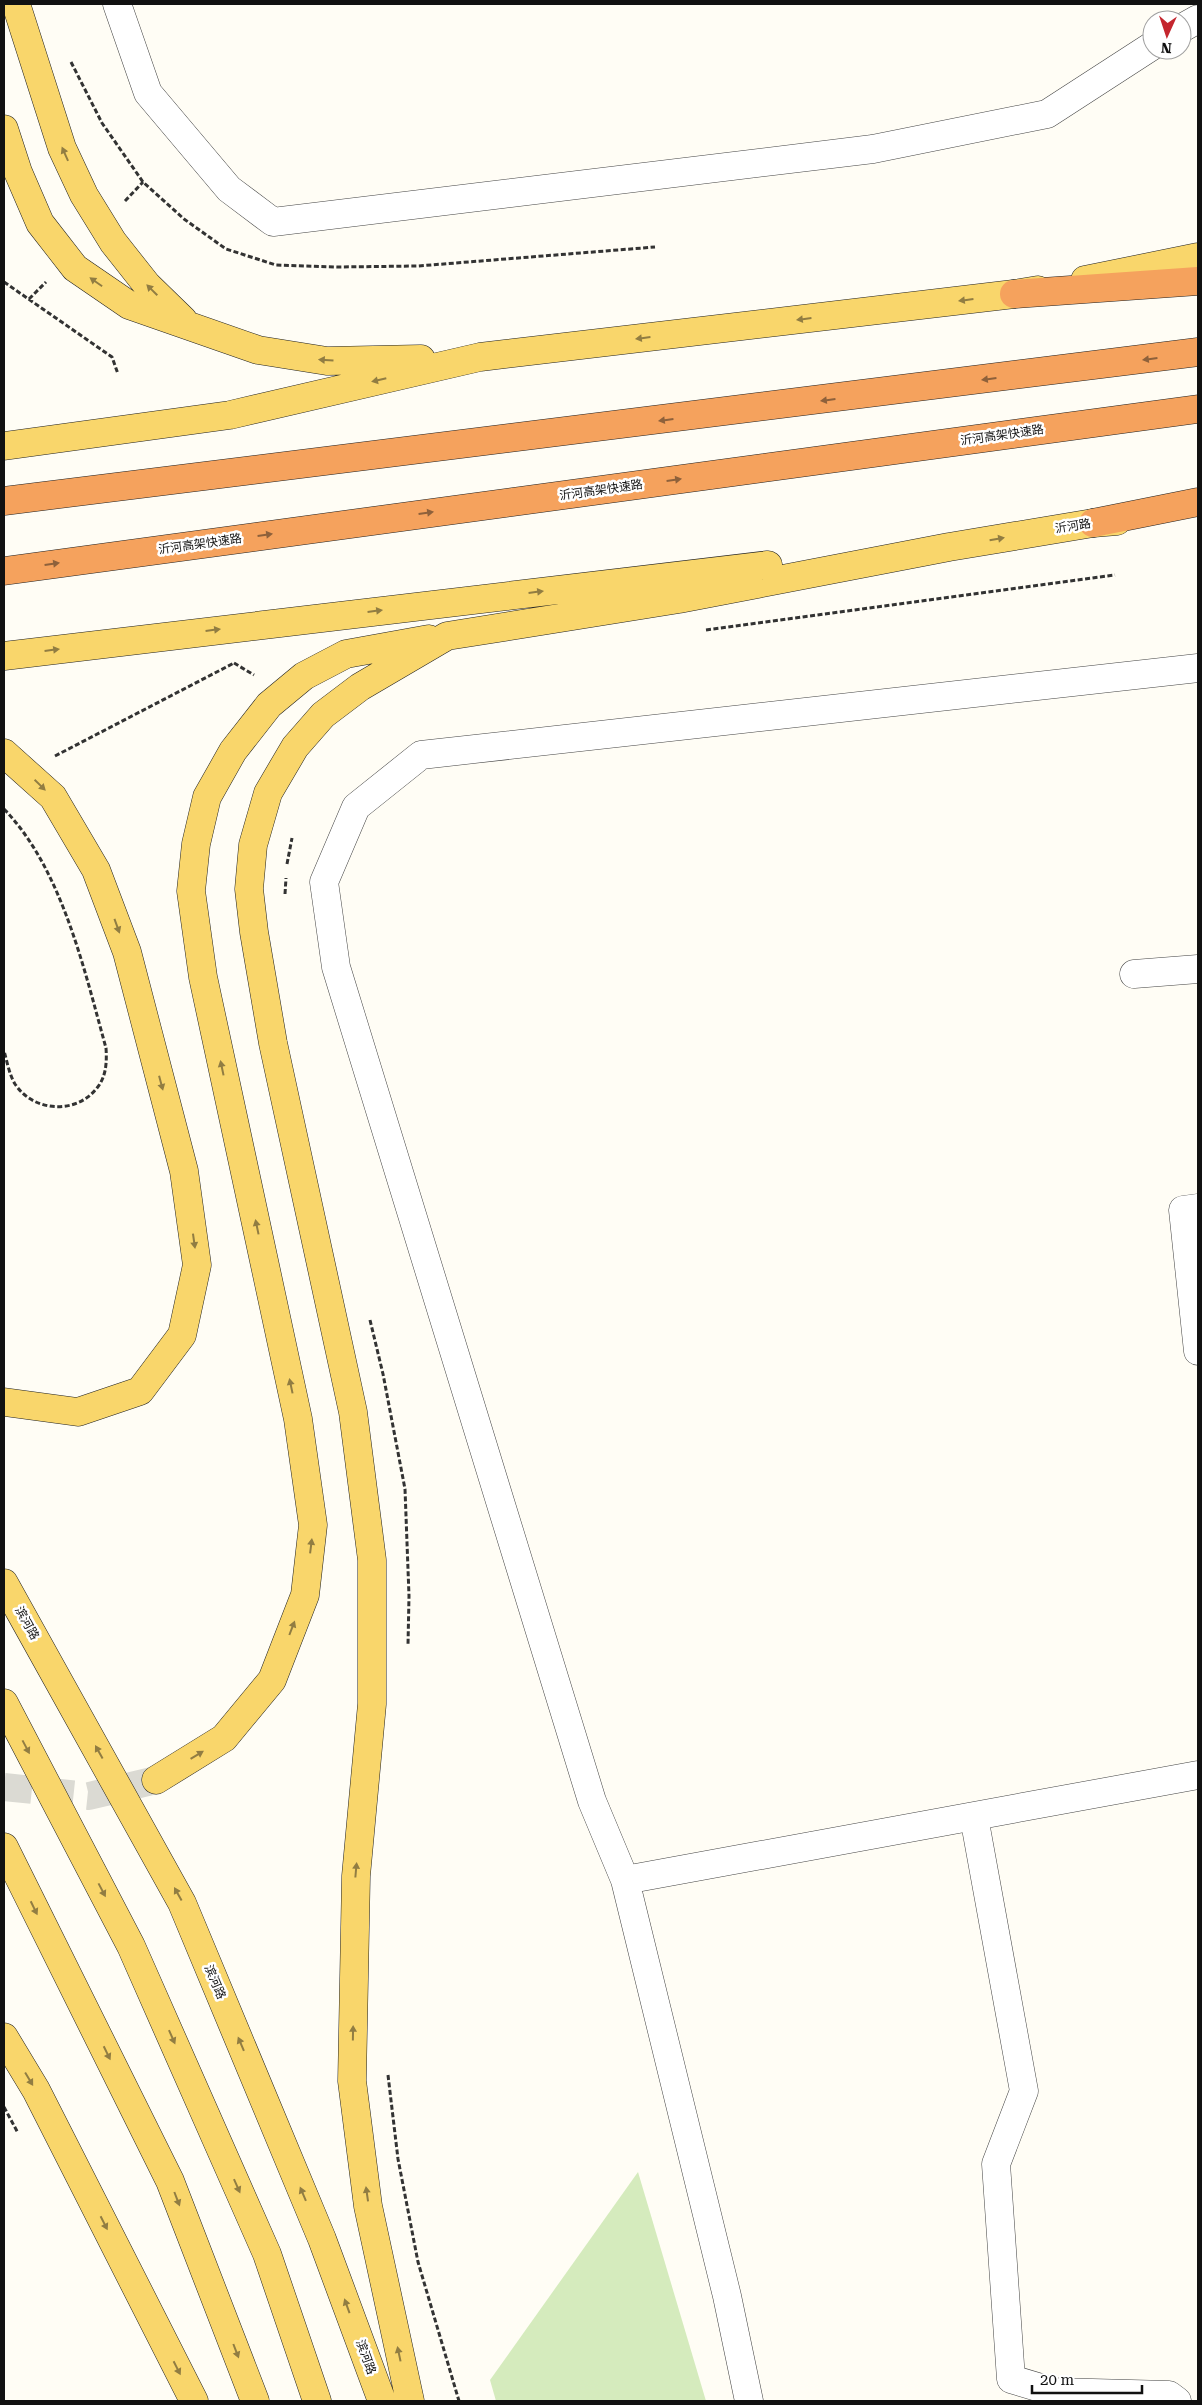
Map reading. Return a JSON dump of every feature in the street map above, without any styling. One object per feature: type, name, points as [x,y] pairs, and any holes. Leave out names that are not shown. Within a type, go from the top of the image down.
[{"type":"highway","points":[[1014,294],[1198,281]]},
{"type":"highway","points":[[4,501],[1198,352]]},
{"type":"highway","name":"沂河高架快速路","points":[[4,571],[1198,409]]},
{"type":"highway","points":[[1093,523],[1198,502]]},
{"type":"main road","points":[[16,4],[62,148],[84,195],[113,242],[147,285],[187,324]]},
{"type":"main road","points":[[4,129],[18,172],[40,223],[75,268],[128,305],[258,350],[327,361],[480,357],[1014,294],[1198,257]]},
{"type":"main road","points":[[4,446],[230,415],[480,357]]},
{"type":"main road","name":"沂河路","points":[[949,547],[1093,523],[1198,516]]},
{"type":"main road","points":[[156,1780],[224,1738],[272,1680],[305,1594],[313,1525],[298,1419],[203,977],[191,891],[196,844],[207,797],[232,751],[269,705],[304,676],[346,654],[679,599],[949,547]]},
{"type":"main road","points":[[4,656],[674,575],[949,547]]},
{"type":"main road","points":[[410,2401],[368,2206],[352,2081],[356,1876],[372,1704],[372,1560],[353,1412],[273,1043],[254,932],[249,889],[253,845],[268,794],[296,747],[323,715],[360,687],[447,636]]},
{"type":"main road","points":[[4,753],[53,798],[96,870],[127,952],[184,1171],[197,1265],[182,1334],[140,1391],[78,1412],[4,1402]]},
{"type":"main road","name":"滨河路","points":[[4,1583],[182,1903],[322,2239],[382,2401]]},
{"type":"main road","points":[[4,1704],[131,1946],[267,2254],[317,2401]]},
{"type":"main road","points":[[8,1856],[170,2181],[255,2401]]},
{"type":"main road","points":[[4,2037],[36,2090],[194,2401]]},
{"type":"street","points":[[117,4],[148,94],[229,189],[273,222],[873,148],[1047,114],[1142,52]]},
{"type":"street","points":[[749,2401],[725,2286],[625,1880],[592,1801],[336,966],[324,882],[356,807],[421,755],[1198,668]]},
{"type":"street","points":[[1134,974],[1198,969]]},
{"type":"street","points":[[1198,1208],[1183,1210],[1198,1350]]},
{"type":"street","points":[[625,1880],[1198,1775]]},
{"type":"street","points":[[974,1817],[1024,2091],[996,2164],[1011,2379],[1054,2392],[1169,2395],[1176,2401]]},
{"type":"path","points":[[124,202],[143,182]]},
{"type":"path","points":[[29,299],[51,277]]},
{"type":"path","points":[[4,282],[112,357],[118,374]]},
{"type":"path","points":[[696,631],[1115,575]]},
{"type":"path","points":[[49,760],[234,663],[256,676]]},
{"type":"path","points":[[4,809],[17,822],[34,846],[48,872],[81,959],[106,1048],[107,1062],[104,1076],[97,1088],[87,1098],[75,1105],[61,1108],[34,1102],[15,1083],[4,1051]]},
{"type":"path","points":[[286,868],[294,829]]},
{"type":"path","points":[[285,903],[286,876]]},
{"type":"path","points":[[369,1318],[383,1374],[405,1490],[409,1596],[407,1654]]},
{"type":"path","points":[[387,2074],[398,2159],[418,2262],[459,2401]]},
{"type":"green space","points":[[638,2172],[706,2401],[496,2401],[490,2380]]},
{"type":"tunnel","points":[[4,1787],[89,1796],[156,1780]]}]
